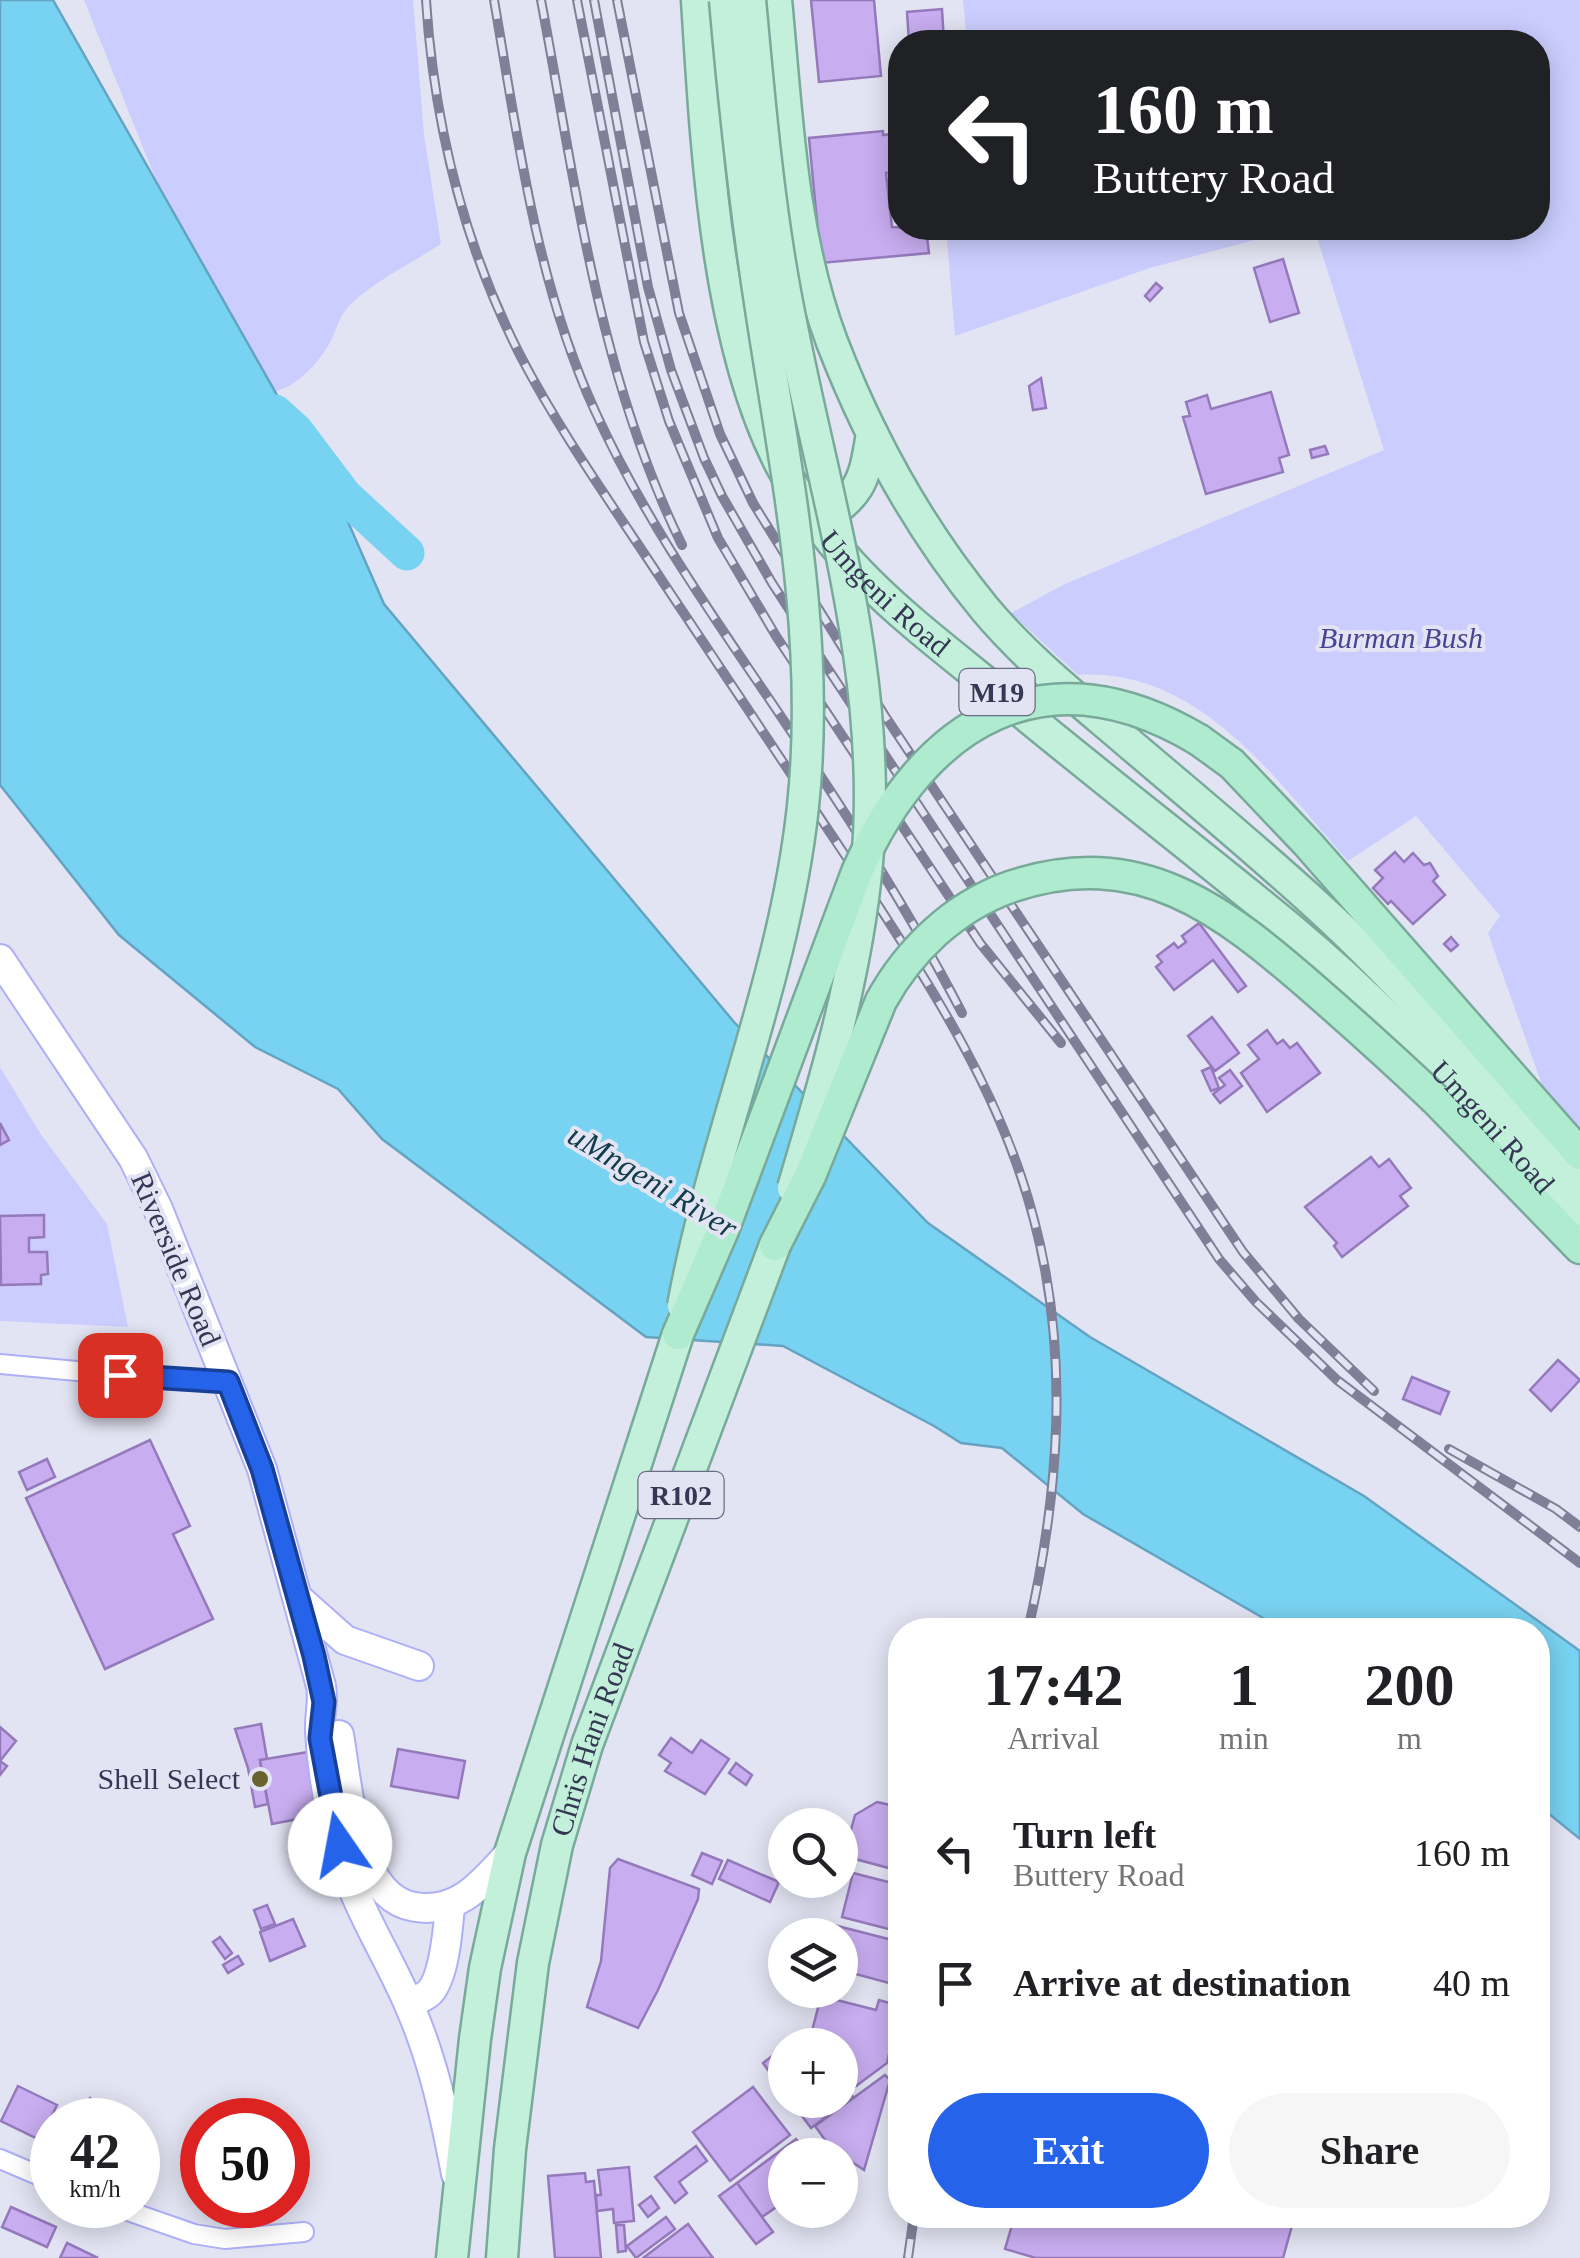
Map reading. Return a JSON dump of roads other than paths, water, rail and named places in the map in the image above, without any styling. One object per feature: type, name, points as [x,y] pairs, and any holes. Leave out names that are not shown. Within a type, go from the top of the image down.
[{"type":"highway","points":[[678,1334],[724,1228],[823,956],[868,847],[924,763],[956,736],[992,716],[1029,704],[1097,700],[1151,714],[1199,740],[1232,764],[1580,1154]]},
{"type":"highway","points":[[776,1245],[810,1176],[881,1001],[918,947],[965,908],[1001,890],[1049,876],[1083,874],[1146,881],[1212,908],[1288,966],[1435,1099],[1580,1248]]},
{"type":"main road","name":"Umgeni Road","points":[[697,0],[727,292],[748,384],[780,463],[815,523],[843,558],[913,625],[1309,945],[1393,1023],[1580,1226]]},
{"type":"main road","name":"Chris Hani Road","points":[[452,2258],[485,1968],[510,1853],[678,1334],[696,1238],[777,954],[803,806],[808,734],[802,580],[741,167],[725,0]]},
{"type":"main road","name":"Chris Hani Road","points":[[506,2258],[510,2149],[533,1962],[557,1844],[587,1745],[776,1245],[825,1081],[855,951],[868,860],[868,744],[862,672],[846,570],[784,286],[764,156],[750,0]]},
{"type":"main road","name":"Umgeni Road","points":[[776,0],[792,167],[817,295],[832,342],[872,433],[923,524],[987,612],[1042,670],[1325,912],[1438,1028],[1580,1187]]},
{"type":"main road","points":[[815,523],[842,506],[857,490],[867,464],[872,433]]},
{"type":"main road","name":"Riverside Road","points":[[0,959],[133,1158],[158,1209],[262,1469],[324,1702],[337,1728],[365,1860],[378,1884],[394,1900],[412,1907],[450,1906]]},
{"type":"main road","points":[[298,1600],[345,1640],[418,1666]]},
{"type":"main road","name":"Riverside Road","points":[[324,1702],[320,1738],[346,1868],[369,1928],[409,2003],[438,2086],[461,2198]]},
{"type":"main road","points":[[409,2003],[423,1997],[435,1983],[450,1906],[479,1887],[510,1853]]},
{"type":"street","points":[[0,1364],[228,1382]]},
{"type":"street","points":[[0,2159],[30,2172]]},
{"type":"street","points":[[160,2222],[224,2239],[304,2232]]},
{"type":"water","name":"uMngeni River","points":[[0,0],[53,0],[345,515],[384,604],[734,1022],[928,1223],[1090,1337],[1364,1496],[1534,1618],[1263,1618],[1083,1514],[1002,1448],[961,1443],[783,1346],[646,1337],[382,1139],[338,1089],[255,1047],[119,935],[0,785]]},
{"type":"water","points":[[1550,1629],[1580,1651],[1580,1839],[1550,1815]]},
{"type":"waterway","points":[[275,412],[296,431],[345,496],[407,553]]},
{"type":"railway","points":[[426,0],[436,92],[455,182],[483,270],[520,355],[586,467],[912,958],[983,1084],[1020,1173],[1045,1271],[1056,1374],[1053,1476],[1031,1618]]},
{"type":"railway","points":[[494,0],[543,261],[595,411],[671,551],[865,846],[962,1013]]},
{"type":"railway","points":[[541,0],[579,209],[610,346],[629,414],[682,545]]},
{"type":"railway","points":[[577,0],[644,342],[669,421],[718,538],[776,636],[980,943],[1061,1043]]},
{"type":"railway","points":[[594,0],[648,287],[671,370],[722,496],[772,583],[1219,1259],[1256,1302],[1337,1380],[1580,1563]]},
{"type":"railway","points":[[617,0],[679,313],[720,434],[753,503],[885,716],[1243,1252],[1299,1319],[1374,1391]]},
{"type":"railway","points":[[1449,1449],[1556,1509],[1580,1527]]},
{"type":"railway","points":[[908,2258],[912,2228]]},
{"type":"place","name":"Shell Select","points":[[260,1779]]},
{"type":"park label","name":"Burman Bush","points":[[1401,638]]}]
